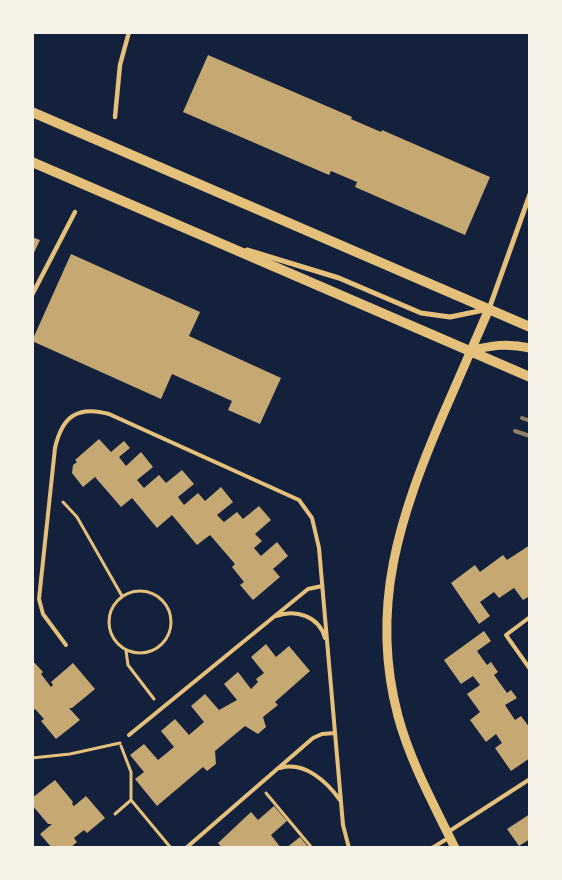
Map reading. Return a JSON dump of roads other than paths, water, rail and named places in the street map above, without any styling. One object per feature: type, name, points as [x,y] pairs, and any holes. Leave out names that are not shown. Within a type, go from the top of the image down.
[{"type":"main road","points":[[32,112],[530,327]]},
{"type":"main road","points":[[32,162],[530,377]]},
{"type":"street","points":[[115,117],[120,65],[128,32]]},
{"type":"street","points":[[455,848],[411,753],[398,716],[387,659],[386,601],[395,550],[410,495],[489,309],[530,194]]},
{"type":"street","points":[[32,295],[75,212]]},
{"type":"street","points":[[213,240],[339,278],[421,313],[450,317],[489,309]]},
{"type":"street","points":[[470,351],[490,345],[530,348]]},
{"type":"lane","points":[[66,645],[43,614],[39,604],[54,448],[64,424],[74,415],[86,410],[95,410],[109,414],[299,500],[306,508],[316,532],[343,825],[349,848]]},
{"type":"lane","points":[[129,735],[308,589],[322,586]]},
{"type":"lane","points":[[274,616],[294,613],[314,620],[322,628],[328,652]]},
{"type":"lane","points":[[530,617],[506,635],[530,669]]},
{"type":"lane","points":[[186,848],[316,736],[335,733]]},
{"type":"lane","points":[[278,769],[290,766],[311,772],[331,789],[341,802]]},
{"type":"lane","points":[[432,848],[530,779]]},
{"type":"lane","points":[[126,848],[140,848]]},
{"type":"railway","points":[[522,418],[530,421]]},
{"type":"railway","points":[[515,431],[530,436]]}]
